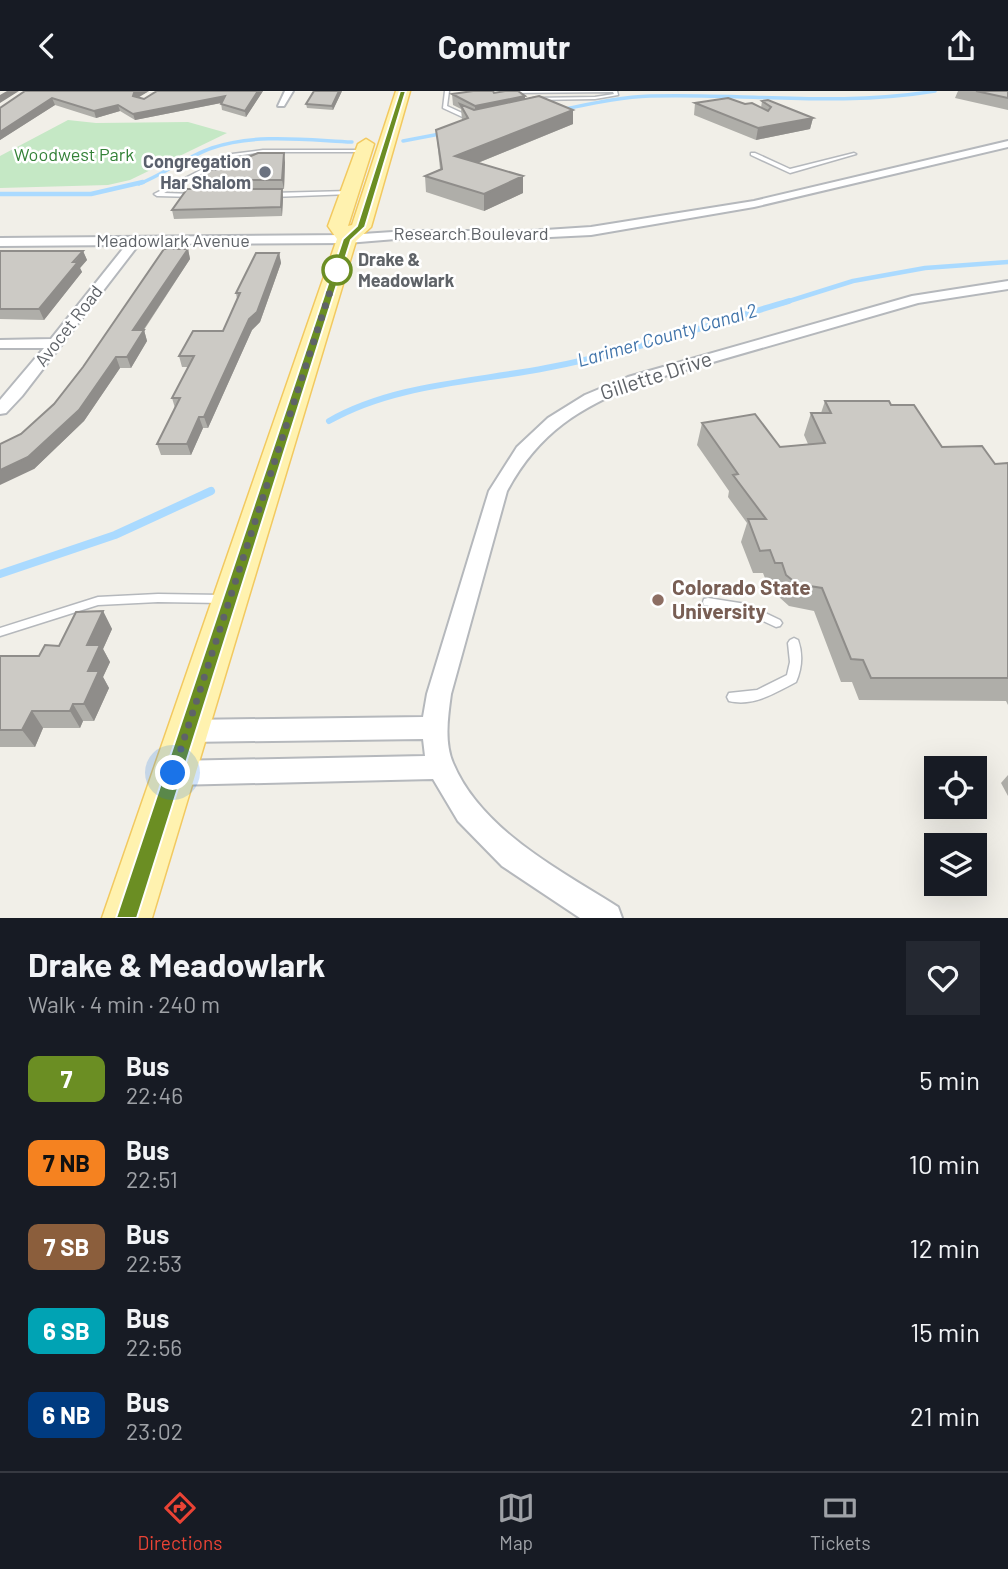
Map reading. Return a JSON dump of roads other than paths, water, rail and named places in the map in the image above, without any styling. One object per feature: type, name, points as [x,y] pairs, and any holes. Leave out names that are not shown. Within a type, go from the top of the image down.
[{"type":"main road","points":[[127,918],[347,239],[361,227],[403,91]]},
{"type":"main road","points":[[347,239],[338,226],[372,127]]},
{"type":"main road","points":[[364,151],[376,154],[380,165]]},
{"type":"street","points":[[281,104],[289,91]]},
{"type":"street","name":"Research Boulevard","points":[[347,239],[384,244],[555,243],[599,240],[682,227],[741,211],[754,204],[1008,144]]},
{"type":"street","name":"Meadowlark Avenue","points":[[0,241],[347,239]]},
{"type":"street","name":"Avocet Road","points":[[0,409],[56,344],[135,241]]},
{"type":"street","name":"Gillette Drive","points":[[440,766],[434,728],[439,694],[498,491],[511,464],[537,434],[567,410],[634,380],[917,299],[1008,285]]},
{"type":"street","points":[[0,344],[56,344]]},
{"type":"street","points":[[186,731],[434,728]]},
{"type":"street","points":[[173,773],[411,769],[440,766],[468,812],[512,856],[607,918]]},
{"type":"lane","points":[[447,91],[445,107],[474,121]]},
{"type":"lane","points":[[505,95],[615,91],[616,95],[595,99],[530,101],[536,108]]},
{"type":"lane","points":[[513,93],[520,99]]},
{"type":"lane","points":[[446,100],[456,98]]},
{"type":"lane","points":[[200,196],[157,194],[234,155],[264,151],[364,151]]},
{"type":"lane","points":[[753,154],[790,171],[854,154]]},
{"type":"lane","points":[[264,195],[349,193]]},
{"type":"lane","points":[[0,632],[98,601],[230,599]]},
{"type":"lane","points":[[708,602],[746,608],[776,623]]},
{"type":"lane","points":[[733,697],[759,695],[792,678],[796,661],[794,643]]},
{"type":"waterway","points":[[560,110],[616,99],[650,96],[828,99],[899,96],[935,91]]},
{"type":"waterway","points":[[403,141],[445,133]]},
{"type":"waterway","points":[[143,182],[202,152],[229,143],[263,139],[352,142]]},
{"type":"waterway","points":[[0,194],[91,194],[143,182]]},
{"type":"waterway","points":[[139,184],[143,182]]},
{"type":"waterway","name":"Larimer County Canal 2","points":[[783,303],[853,281],[925,268],[1008,262]]},
{"type":"waterway","name":"Larimer County Canal 2","points":[[329,421],[380,399],[435,386],[607,355],[789,301]]},
{"type":"waterway","name":"Larimer County Canal 2","points":[[0,574],[115,535],[211,491]]},
{"type":"place","name":"Congregation Har Shalom","points":[[265,172]]},
{"type":"place","name":"Drake & Meadowlark","points":[[337,270]]},
{"type":"place","name":"Colorado State University","points":[[658,600]]},
{"type":"park label","name":"Woodwest Park","points":[[74,155]]}]
